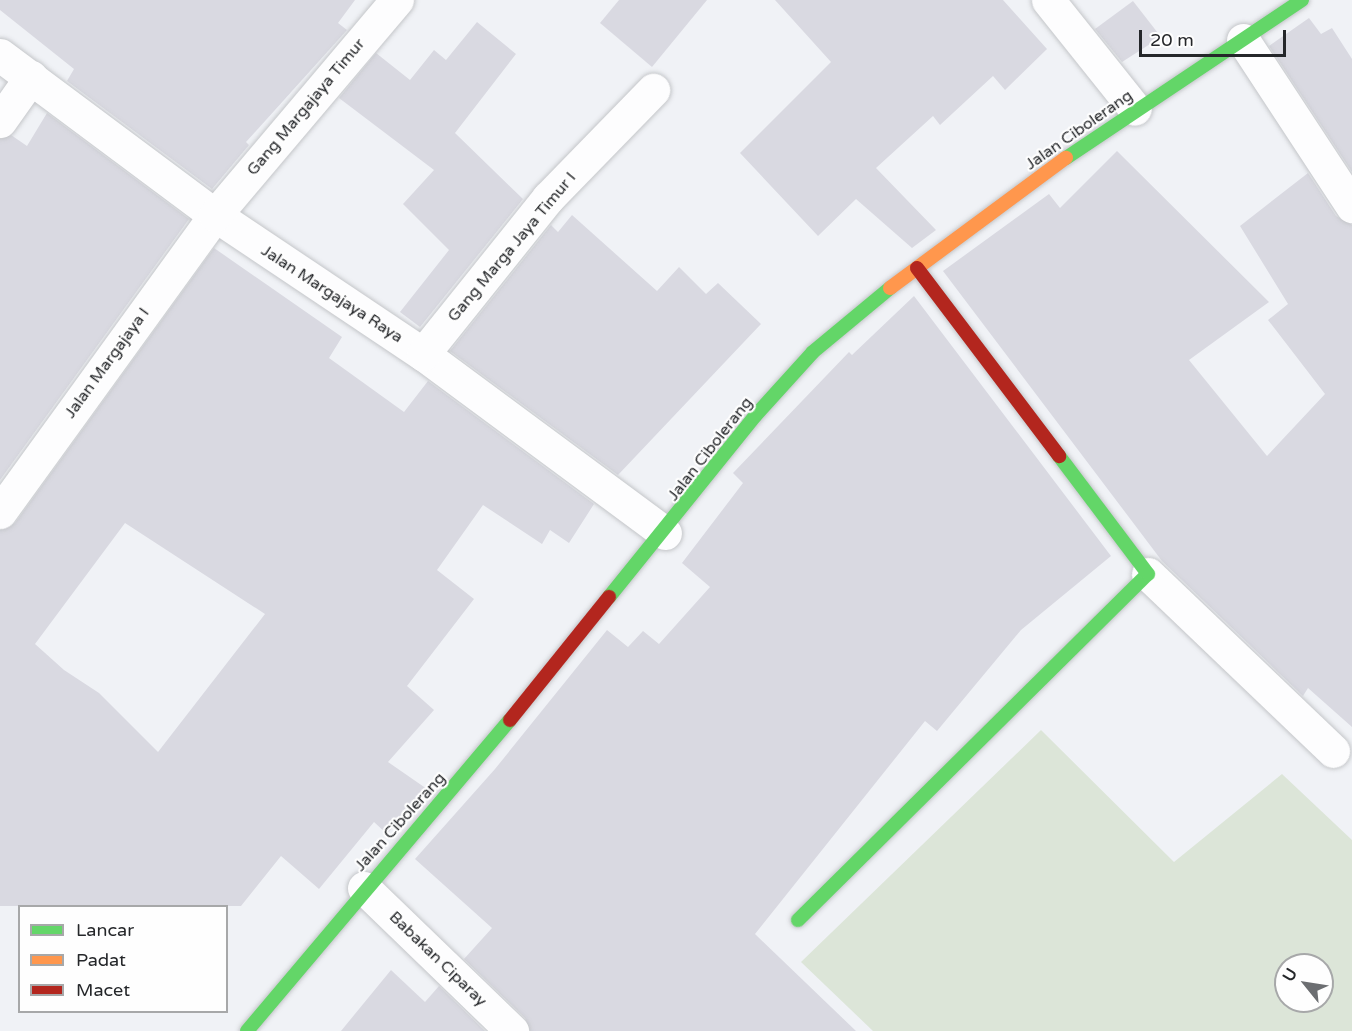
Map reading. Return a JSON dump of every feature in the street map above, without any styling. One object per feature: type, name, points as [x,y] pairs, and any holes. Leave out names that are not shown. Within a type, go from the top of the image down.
[{"type":"street","name":"Gang Margajaya Timur","points":[[215,215],[397,0]]},
{"type":"street","points":[[1048,0],[1135,109]]},
{"type":"street","name":"Jalan Cibolerang","points":[[247,1031],[364,888],[480,757],[665,533],[755,416],[813,352],[916,268],[1135,109],[1302,0]]},
{"type":"street","points":[[1243,40],[1352,206]]},
{"type":"street","name":"Jalan Margajaya Raya","points":[[0,55],[215,215],[423,354],[665,533]]},
{"type":"street","points":[[0,121],[31,77]]},
{"type":"street","name":"Gang Marga Jaya Timur I","points":[[423,354],[548,198],[653,90]]},
{"type":"street","name":"Jalan Margajaya I","points":[[0,512],[215,215]]},
{"type":"street","points":[[916,268],[1148,574],[1333,751]]},
{"type":"street","points":[[798,920],[1148,574]]},
{"type":"street","name":"Babakan Ciparay","points":[[364,888],[512,1031]]},
{"type":"shaded area","points":[[1041,730],[1174,862],[1282,774],[1352,840],[1352,1031],[873,1031],[801,962]]},
{"type":"building","points":[[0,0],[355,0],[338,23],[347,30],[246,142],[249,145],[212,189],[67,81],[74,69],[0,10]]},
{"type":"building","points":[[619,0],[707,0],[652,67],[600,23]]},
{"type":"building","points":[[775,0],[1003,0],[1047,49],[1005,90],[993,76],[940,125],[933,116],[876,168],[936,230],[912,248],[856,199],[818,236],[740,153],[831,62]]},
{"type":"building","points":[[1133,1],[1161,37],[1122,62],[1095,29]]},
{"type":"building","points":[[1309,18],[1321,34],[1332,28],[1352,59],[1352,172],[1269,46]]},
{"type":"building","points":[[477,22],[516,54],[455,133],[523,199],[420,327],[400,312],[449,250],[403,204],[434,170],[339,98],[376,53],[410,80],[434,50],[446,60]]},
{"type":"building","points":[[47,113],[189,219],[0,480],[0,139],[11,135],[27,146]]},
{"type":"building","points":[[1117,151],[1269,302],[1189,360],[1267,456],[1325,394],[1268,320],[1288,304],[1240,226],[1308,173],[1336,216],[1352,225],[1352,727],[1308,688],[1303,696],[1162,561],[943,271],[1049,194],[1060,208]]},
{"type":"building","points":[[572,215],[657,291],[679,267],[706,294],[718,283],[761,324],[618,475],[450,351],[551,225],[558,232]]},
{"type":"building","points":[[214,248],[342,337],[329,358],[404,412],[428,381],[594,504],[569,543],[550,530],[542,544],[483,505],[437,570],[474,599],[407,686],[434,710],[388,762],[427,789],[387,834],[374,822],[319,889],[281,856],[241,906],[0,906],[0,530],[15,523]],"holes":[[[125,523],[265,614],[158,752],[99,693],[64,670],[35,644]]]},
{"type":"building","points":[[914,296],[1111,556],[1021,630],[937,731],[925,721],[755,934],[856,1031],[530,1031],[525,1018],[464,959],[492,928],[415,859],[495,769],[607,630],[628,647],[643,631],[659,644],[710,587],[682,563],[743,483],[733,473],[849,352],[852,355]]},
{"type":"building","points":[[391,970],[425,1002],[439,986],[485,1031],[341,1031]]},
{"type":"traffic: fast","points":[[1066,158],[1302,0]]},
{"type":"traffic: fast","points":[[609,597],[755,416],[813,352],[890,288]]},
{"type":"traffic: fast","points":[[798,920],[1148,574],[1059,456]]},
{"type":"traffic: fast","points":[[247,1031],[510,720]]},
{"type":"traffic: slow","points":[[890,288],[1066,158]]},
{"type":"traffic: jam","points":[[917,268],[1059,456]]},
{"type":"traffic: jam","points":[[510,720],[609,597]]}]
